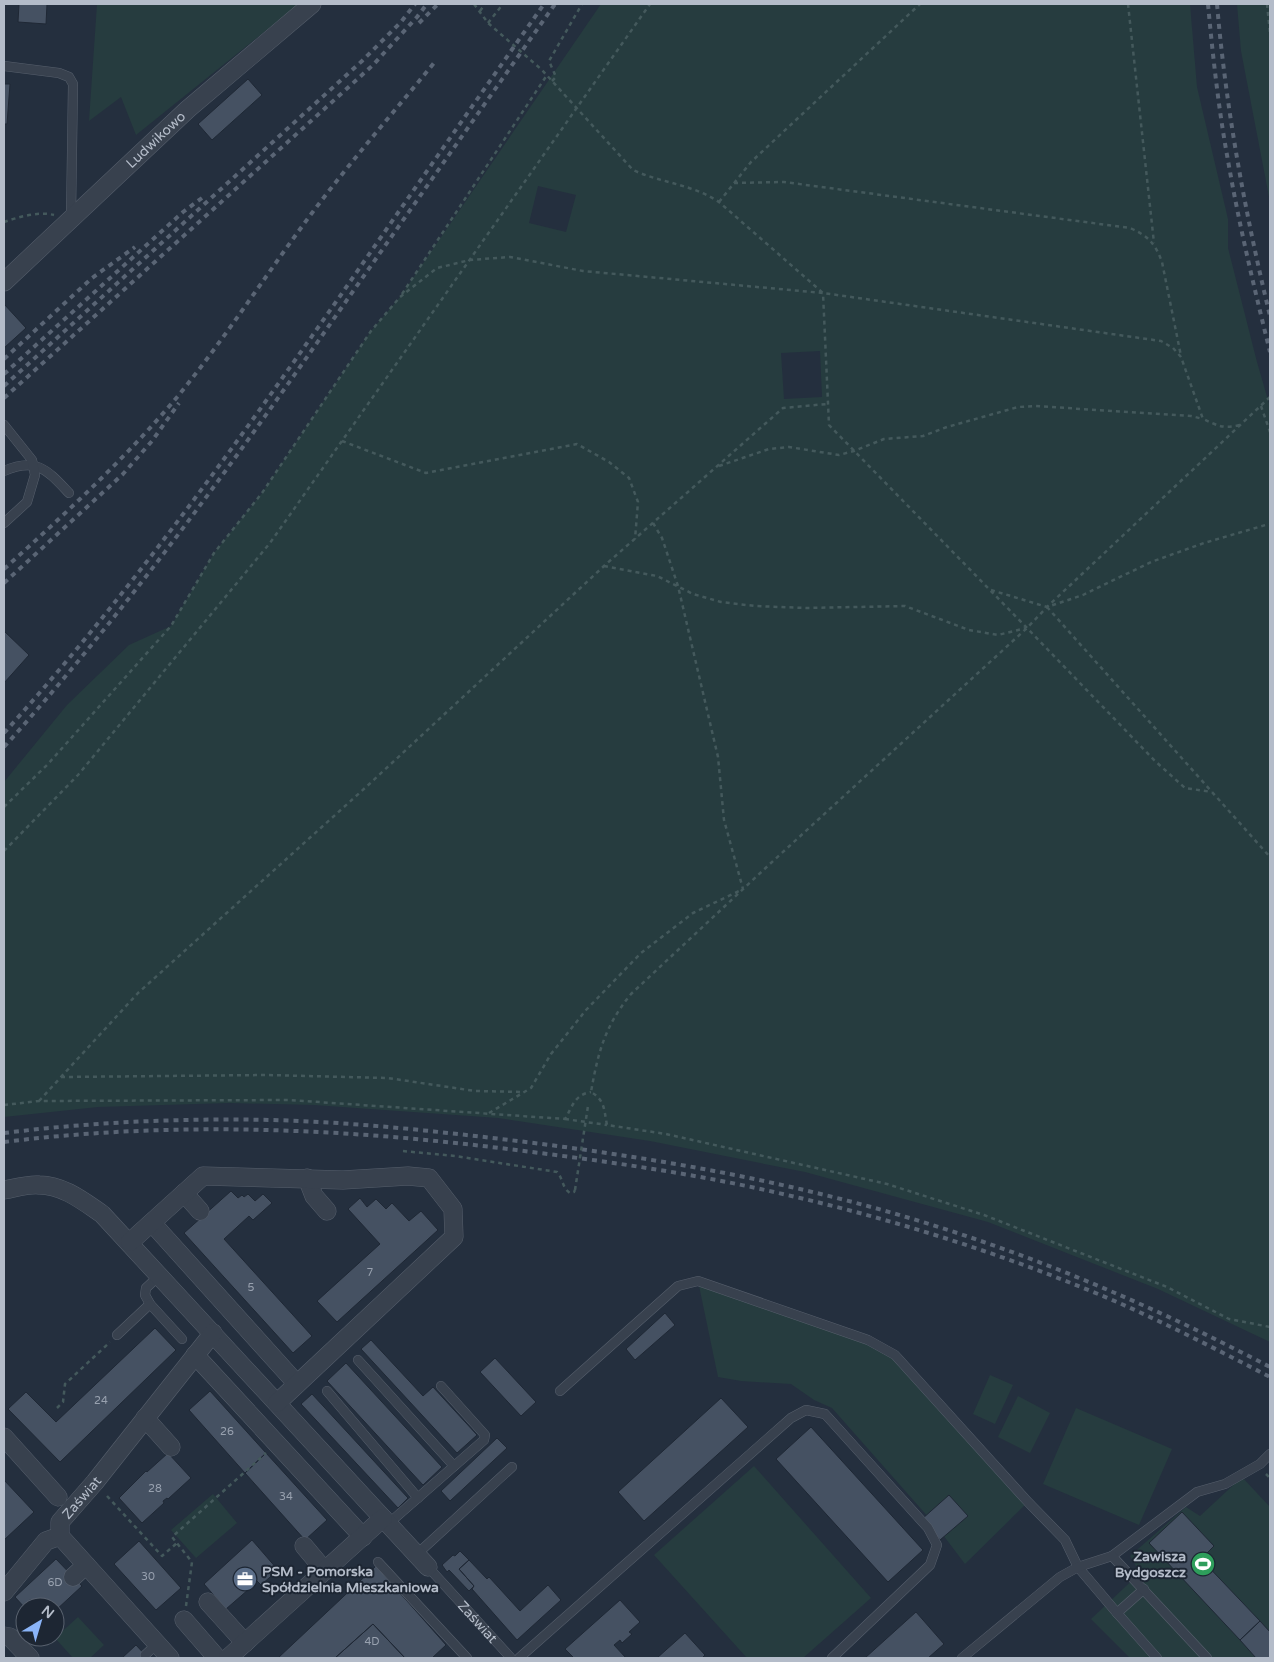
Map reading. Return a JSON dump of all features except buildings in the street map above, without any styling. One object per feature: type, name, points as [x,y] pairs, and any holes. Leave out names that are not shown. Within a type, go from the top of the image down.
[{"type":"street","name":"Ludwikowo","points":[[4,282],[188,109],[312,4]]},
{"type":"street","points":[[130,1242],[203,1176],[361,1179],[408,1176],[429,1178],[453,1209],[454,1237],[277,1403]]},
{"type":"street","points":[[307,1178],[314,1196],[327,1211]]},
{"type":"street","name":"Zaświat","points":[[4,1190],[39,1185],[59,1189],[75,1195],[102,1214],[130,1242],[422,1561]]},
{"type":"street","points":[[184,1193],[200,1211]]},
{"type":"street","points":[[152,1223],[297,1384]]},
{"type":"street","name":"Zaświat","points":[[170,1658],[151,1649],[79,1571],[60,1536],[60,1522],[213,1333]]},
{"type":"street","points":[[195,1355],[363,1537]]},
{"type":"street","points":[[146,1418],[171,1447]]},
{"type":"street","points":[[4,1437],[58,1497]]},
{"type":"street","points":[[228,1658],[363,1537],[385,1521]]},
{"type":"street","points":[[4,1592],[46,1542],[60,1536]]},
{"type":"street","points":[[304,1546],[325,1571]]},
{"type":"street","points":[[208,1602],[245,1643]]},
{"type":"street","points":[[184,1620],[217,1658]]},
{"type":"street","points":[[4,1636],[10,1637],[30,1658]]},
{"type":"lane","points":[[4,66],[59,73],[68,77],[74,84],[71,220]]},
{"type":"lane","points":[[4,425],[32,460],[34,475],[27,502],[4,523]]},
{"type":"lane","points":[[4,471],[15,466],[33,465],[48,471],[69,493]]},
{"type":"lane","points":[[160,1275],[146,1288],[146,1295],[150,1304],[182,1339]]},
{"type":"lane","points":[[560,1391],[678,1286],[698,1280],[868,1340],[895,1355],[1028,1502],[1065,1540],[1078,1568],[1158,1658]]},
{"type":"lane","points":[[115,1336],[150,1304]]},
{"type":"lane","points":[[358,1360],[454,1466]]},
{"type":"lane","points":[[385,1521],[418,1498],[484,1440],[485,1435],[441,1386]]},
{"type":"lane","points":[[327,1391],[418,1498]]},
{"type":"lane","points":[[519,1658],[791,1418],[806,1410],[825,1414],[928,1528],[938,1545],[930,1565],[832,1658]]},
{"type":"lane","points":[[962,1658],[1060,1578],[1078,1568],[1112,1556],[1197,1492],[1225,1484],[1260,1464],[1270,1454]]},
{"type":"lane","points":[[422,1561],[512,1467]]},
{"type":"lane","points":[[1112,1556],[1207,1658]]},
{"type":"lane","name":"Zaświat","points":[[422,1561],[511,1658]]},
{"type":"lane","points":[[378,1562],[467,1658]]},
{"type":"lane","points":[[1117,1613],[1144,1589]]},
{"type":"path","points":[[474,4],[488,23],[546,75],[578,108],[633,170],[688,186],[719,202],[823,293],[829,425],[1154,761],[1185,788],[1212,792]]},
{"type":"path","points":[[480,11],[485,4]]},
{"type":"path","points":[[488,23],[503,4]]},
{"type":"path","points":[[552,81],[556,77],[549,61],[582,4]]},
{"type":"path","points":[[4,851],[78,775],[270,543],[650,4]]},
{"type":"path","points":[[719,202],[751,162],[920,4]]},
{"type":"path","points":[[1128,4],[1154,244],[1162,262],[1181,357],[1203,419]]},
{"type":"path","points":[[1267,4],[1270,33]]},
{"type":"path","points":[[4,807],[48,764],[171,626],[214,553],[262,493],[371,331],[400,297],[546,75]]},
{"type":"path","points":[[734,183],[784,182],[1130,228],[1154,244]]},
{"type":"path","points":[[4,222],[19,217],[48,214],[71,220]]},
{"type":"path","points":[[400,297],[437,268],[470,260],[510,257],[583,271],[823,293],[1161,341],[1181,357]]},
{"type":"path","points":[[591,1092],[594,1071],[603,1040],[616,1012],[631,994],[1027,628],[1046,607],[1270,397]]},
{"type":"path","points":[[39,1101],[138,993],[365,788],[604,566],[783,408],[827,404]]},
{"type":"path","points":[[716,468],[769,449],[789,448],[839,455],[854,452],[884,439],[923,436],[947,427],[1018,407],[1035,406],[1172,415],[1203,419],[1218,427],[1228,428],[1241,424]]},
{"type":"path","points":[[1261,406],[1270,432]]},
{"type":"path","points":[[342,441],[426,473],[576,444],[609,462],[629,478],[638,502],[635,539]]},
{"type":"path","points":[[653,523],[662,538],[678,586],[718,757],[724,820],[743,889]]},
{"type":"path","points":[[1046,607],[1083,595],[1151,562],[1204,543],[1269,524]]},
{"type":"path","points":[[604,566],[657,576],[693,594],[721,602],[754,606],[806,608],[905,606],[969,630],[998,635],[1027,628]]},
{"type":"path","points":[[989,589],[1046,607],[1270,857]]},
{"type":"path","points":[[488,1114],[531,1088],[551,1054],[586,1010],[641,953],[693,913],[743,889]]},
{"type":"path","points":[[61,1077],[266,1075],[388,1078],[475,1091],[523,1092]]},
{"type":"path","points":[[565,1119],[578,1097],[591,1092],[599,1097],[602,1102],[607,1125]]},
{"type":"path","points":[[4,1105],[39,1101],[289,1100],[565,1119],[666,1134],[887,1184],[984,1215],[1167,1287],[1229,1319],[1270,1327]]},
{"type":"path","points":[[403,1151],[455,1156],[557,1172],[570,1193],[575,1190],[588,1106]]},
{"type":"path","points":[[58,1408],[63,1402],[64,1384],[115,1336]]},
{"type":"path","points":[[184,1620],[192,1562],[172,1537],[270,1449]]},
{"type":"path","points":[[108,1496],[162,1556],[177,1543]]},
{"type":"green space","points":[[97,4],[299,4],[136,135],[121,97],[89,121]]},
{"type":"green space","points":[[601,4],[1190,4],[1197,87],[1228,219],[1228,248],[1270,407],[1270,1342],[1158,1289],[988,1222],[805,1172],[650,1141],[498,1118],[314,1105],[229,1103],[98,1107],[4,1117],[4,782],[67,705],[129,645],[171,626],[214,553],[262,493],[371,331],[400,297]],"holes":[[[538,186],[576,195],[566,232],[529,223]],[[820,351],[822,397],[784,399],[781,353]]]},
{"type":"green space","points":[[1237,4],[1270,4],[1270,202],[1241,51]]},
{"type":"green space","points":[[698,1281],[868,1340],[895,1355],[1028,1502],[965,1564],[937,1527],[832,1408],[814,1400],[791,1384],[741,1381],[718,1377]]},
{"type":"green space","points":[[990,1375],[1013,1385],[995,1424],[973,1414]]},
{"type":"green space","points":[[1018,1396],[1050,1413],[1030,1453],[998,1437]]},
{"type":"green space","points":[[1076,1408],[1172,1449],[1139,1525],[1043,1484]]},
{"type":"green space","points":[[754,1466],[871,1598],[803,1658],[747,1658],[654,1555]]},
{"type":"green space","name":"Zawisza Bydgoszcz","points":[[1242,1477],[1270,1507],[1270,1658],[1130,1658],[1091,1619],[1140,1573],[1130,1556],[1186,1507],[1200,1516]]},
{"type":"green space","points":[[213,1494],[237,1523],[196,1558],[171,1530]]},
{"type":"green space","points":[[78,1617],[104,1645],[90,1658],[73,1658],[63,1647],[65,1647],[65,1629]]},
{"type":"railway","points":[[4,386],[362,61],[401,22],[415,4]]},
{"type":"railway","points":[[4,398],[373,65],[427,4]]},
{"type":"railway","points":[[419,23],[438,4]]},
{"type":"railway","points":[[4,733],[49,682],[136,576],[218,467],[299,355],[544,4]]},
{"type":"railway","points":[[4,747],[51,694],[184,527],[308,355],[555,4]]},
{"type":"railway","points":[[1208,4],[1225,146],[1253,283],[1270,352]]},
{"type":"railway","points":[[1217,4],[1231,122],[1252,239],[1270,316]]},
{"type":"railway","points":[[4,569],[116,464],[178,396],[327,194],[434,63]]},
{"type":"railway","points":[[4,374],[183,212],[202,198]]},
{"type":"railway","points":[[4,359],[92,278],[135,247]]},
{"type":"railway","points":[[4,583],[123,474],[152,441],[179,403]]},
{"type":"railway","points":[[4,1133],[138,1122],[205,1120],[301,1121],[387,1127],[501,1139],[693,1167],[788,1186],[882,1210],[982,1241],[1080,1278],[1176,1320],[1270,1367]]},
{"type":"railway","points":[[4,1142],[130,1131],[193,1129],[319,1132],[382,1136],[508,1149],[708,1178],[818,1202],[905,1226],[991,1253],[1117,1302],[1194,1338],[1270,1377]]},
{"type":"place","name":"Zawisza Bydgoszcz","points":[[1203,1564]]},
{"type":"place","name":"PSM - Pomorska Spółdzielnia Mieszkaniowa","points":[[245,1579]]}]
